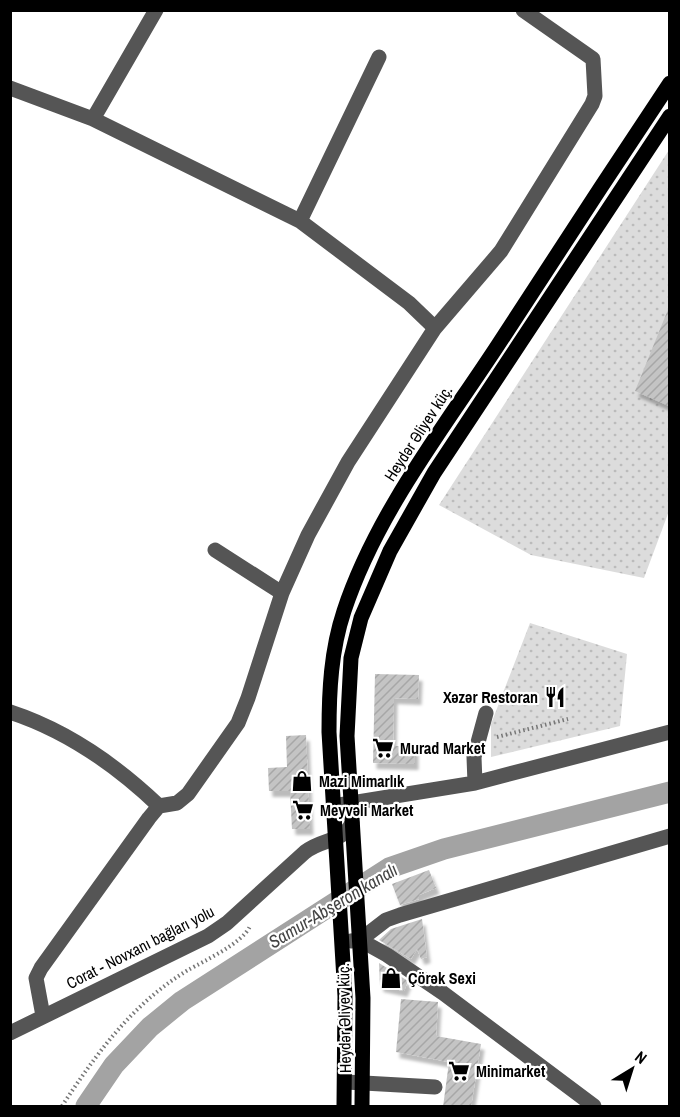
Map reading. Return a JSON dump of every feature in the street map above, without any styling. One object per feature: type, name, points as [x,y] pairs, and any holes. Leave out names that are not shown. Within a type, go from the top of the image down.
[{"type":"main road","name":"Heydər Əliyev küç.","points":[[344,1107],[346,1082],[342,937],[333,807],[329,695],[334,650],[344,611],[397,499],[419,463],[669,83]]},
{"type":"main road","points":[[352,823],[347,736],[351,658],[361,618],[390,551],[434,473],[669,116]]},
{"type":"main road","name":"Heydər Əliyev küç.","points":[[352,823],[360,934],[364,1083],[362,1107]]},
{"type":"street","points":[[93,119],[156,10]]},
{"type":"street","points":[[43,1016],[36,978],[41,968],[159,806],[177,802],[188,794],[238,723],[282,593],[308,535],[348,462],[435,328],[501,251],[595,96],[593,59],[523,10]]},
{"type":"street","points":[[300,221],[379,57]]},
{"type":"street","points":[[10,88],[93,119],[300,221],[409,303],[435,328]]},
{"type":"street","points":[[215,550],[282,593]]},
{"type":"street","points":[[10,712],[40,722],[83,744],[159,806]]},
{"type":"street","points":[[475,783],[473,768],[486,713]]},
{"type":"street","points":[[333,807],[475,783],[669,732]]},
{"type":"street","name":"Corat - Novxanı bağları yolu","points":[[10,1033],[208,936],[252,902],[317,843],[336,844],[352,823]]},
{"type":"street","points":[[342,937],[360,934],[400,915],[669,836]]},
{"type":"street","points":[[360,934],[443,993],[594,1107]]},
{"type":"street","points":[[346,1082],[435,1087]]},
{"type":"path","points":[[479,741],[568,719]]},
{"type":"path","points":[[62,1107],[102,1046],[127,1017],[168,982],[248,932],[252,922],[252,902]]},
{"type":"shaded area","points":[[669,150],[669,511],[644,578],[531,555],[439,505]]},
{"type":"shaded area","points":[[530,623],[627,654],[620,726],[491,757],[491,724]]},
{"type":"building","points":[[669,307],[669,406],[635,391]]},
{"type":"building","points":[[375,674],[419,675],[418,699],[394,698],[393,746],[415,746],[415,764],[373,763]]},
{"type":"building","points":[[306,735],[310,829],[292,829],[290,791],[269,791],[268,768],[287,767],[286,736]]},
{"type":"building","points":[[429,870],[436,888],[419,895],[419,899],[400,905],[392,884]]},
{"type":"building","points":[[422,919],[427,957],[421,959],[417,949],[411,959],[379,940],[391,929]]},
{"type":"building","points":[[379,963],[408,981],[404,991],[380,986]]},
{"type":"building","points":[[401,999],[438,1002],[436,1036],[481,1044],[471,1107],[443,1107],[449,1062],[396,1052]]},
{"type":"waterway","name":"Samur-Abşeron kanalı","points":[[86,1106],[114,1065],[150,1027],[182,1001],[389,868],[444,849],[670,792]]},
{"type":"place","name":"Xəzər Restoran","points":[[555,697]]},
{"type":"place","name":"Murad Market","points":[[383,748]]},
{"type":"place","name":"Mazi Mimarlık","points":[[302,781]]},
{"type":"place","name":"Meyvəli Market","points":[[303,810]]},
{"type":"place","name":"Çörək Sexi","points":[[391,978]]},
{"type":"place","name":"Minimarket","points":[[459,1071]]}]
